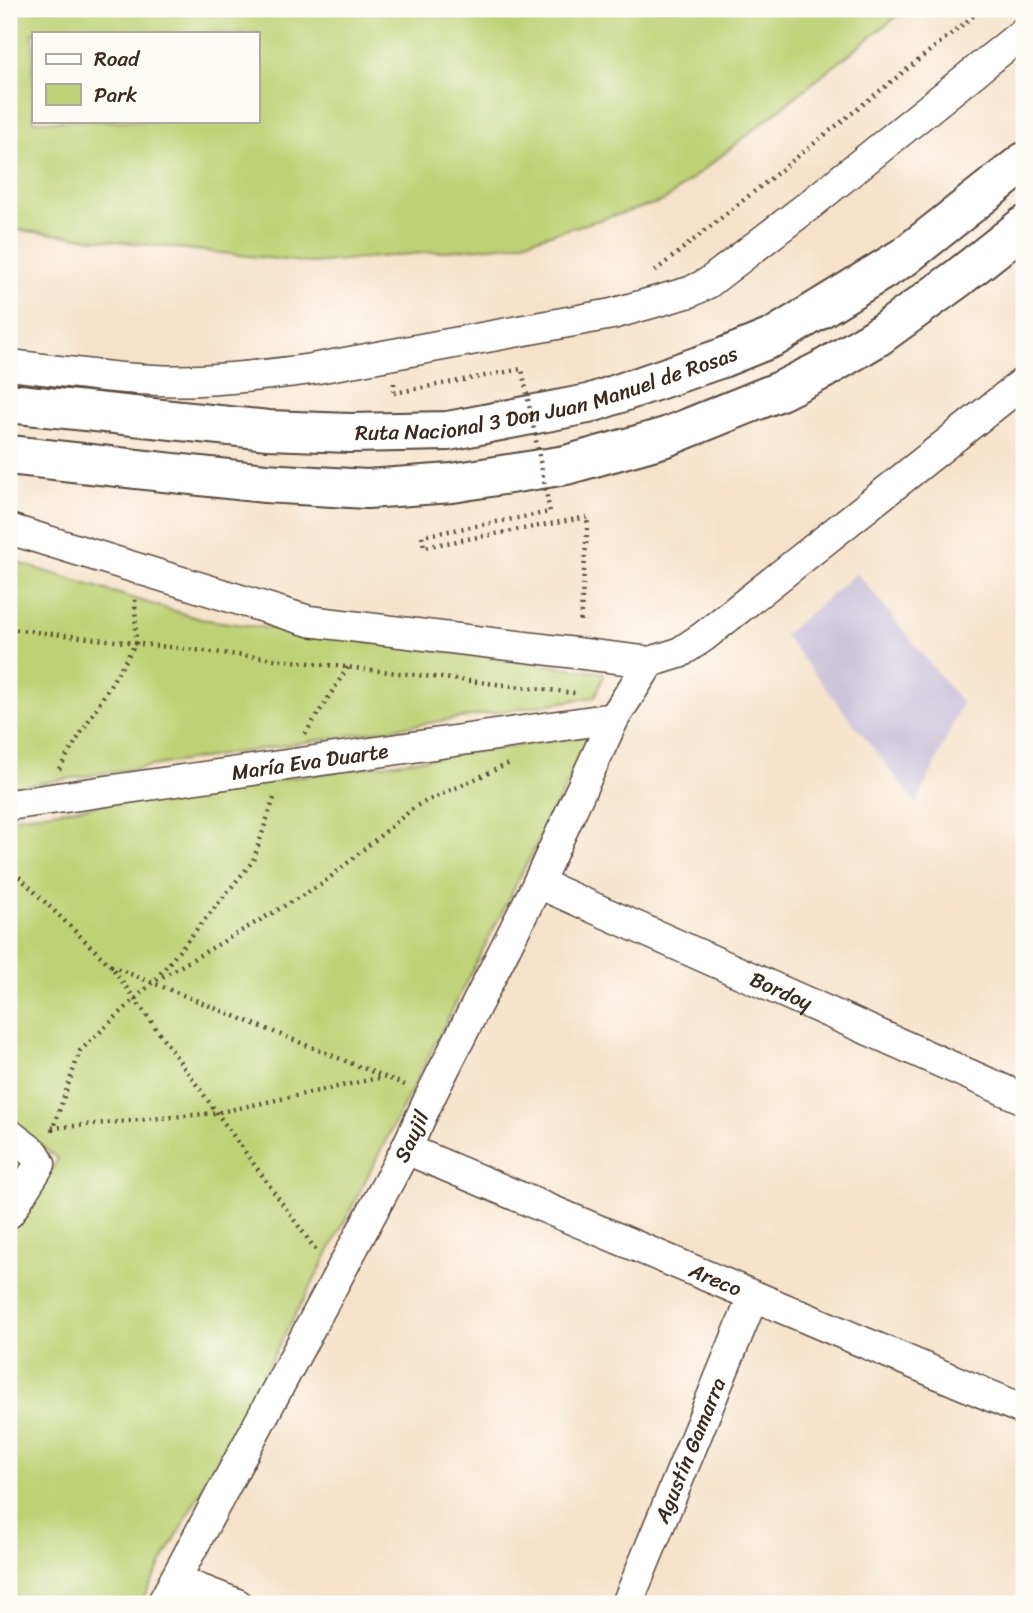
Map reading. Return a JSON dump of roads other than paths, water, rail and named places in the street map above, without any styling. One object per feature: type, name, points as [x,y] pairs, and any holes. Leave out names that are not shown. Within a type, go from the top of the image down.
[{"type":"highway","name":"Ruta Nacional 3 Don Juan Manuel de Rosas","points":[[9,403],[268,430],[350,433],[448,431],[588,404],[722,358],[774,337],[904,257],[1024,162]]},
{"type":"highway","points":[[9,455],[265,483],[367,489],[452,483],[566,465],[666,437],[780,391],[822,370],[877,337],[1024,226]]},
{"type":"street","points":[[9,365],[127,378],[198,380],[262,375],[312,369],[612,314],[690,292],[708,283],[813,203],[1024,32]]},
{"type":"street","points":[[9,530],[309,621],[650,662],[679,653],[704,637],[1024,382]]},
{"type":"street","name":"Saujil","points":[[168,1592],[406,1149],[538,883],[620,708],[650,662]]},
{"type":"street","name":"María Eva Duarte","points":[[9,805],[545,728],[620,708]]},
{"type":"street","name":"Bordoy","points":[[538,883],[1024,1099]]},
{"type":"street","points":[[9,1134],[35,1154],[40,1164],[9,1213]]},
{"type":"street","name":"Areco","points":[[406,1149],[1024,1410]]},
{"type":"street","name":"Agustín Gamarra","points":[[627,1604],[753,1297]]},
{"type":"street","points":[[168,1592],[237,1604]]}]
